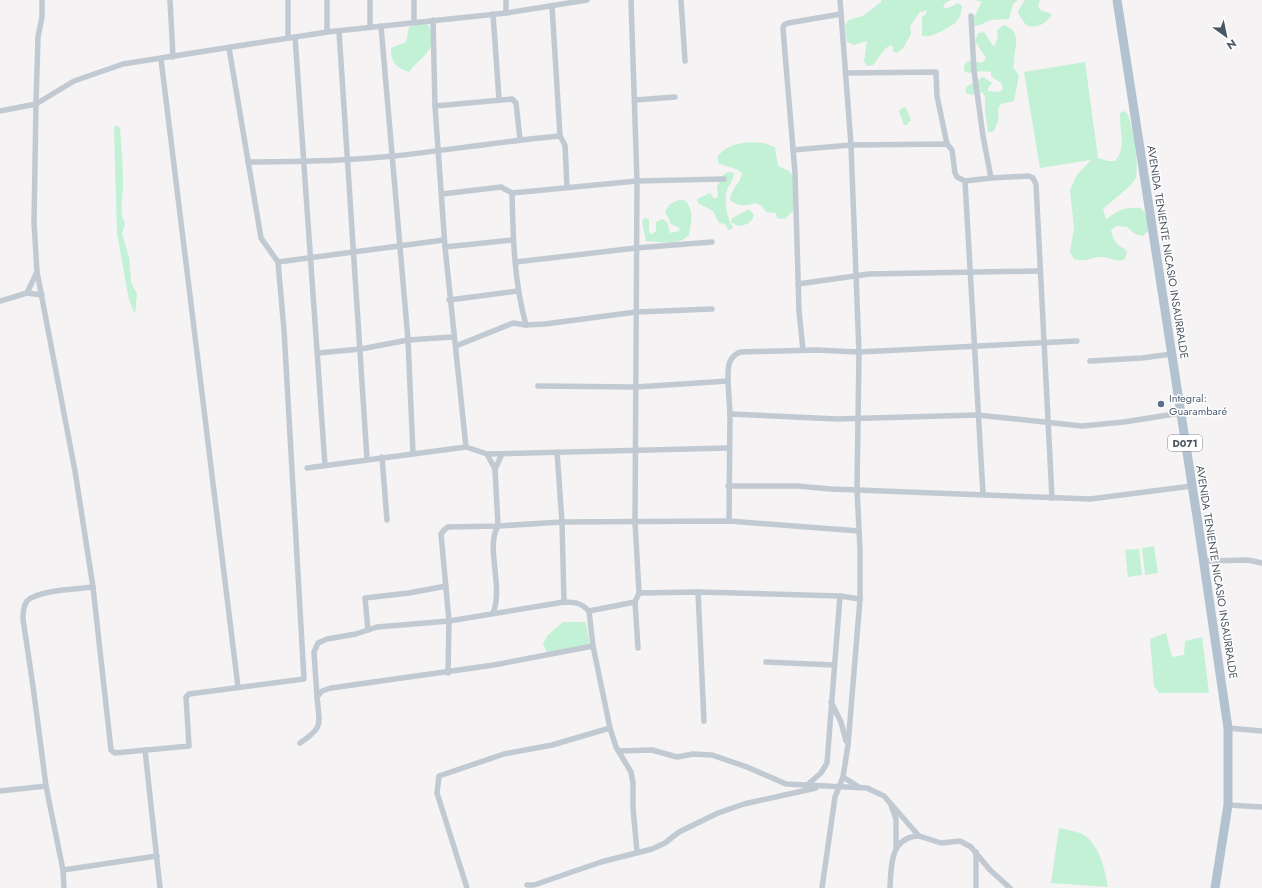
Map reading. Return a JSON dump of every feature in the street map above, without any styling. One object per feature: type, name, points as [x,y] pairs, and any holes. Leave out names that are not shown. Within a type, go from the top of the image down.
[{"type":"main road","name":"AVENIDA TENIENTE NICASIO INSAURRALDE","points":[[1117,0],[1204,561],[1228,728],[1228,804],[1215,888]]},
{"type":"street","points":[[42,0],[42,18],[38,37],[36,104],[34,222],[37,272],[77,486],[93,588],[111,750],[120,754],[144,750],[189,746],[187,695],[238,687],[316,678]]},
{"type":"street","points":[[170,0],[173,57]]},
{"type":"street","points":[[288,0],[288,38]]},
{"type":"street","points":[[327,0],[327,32]]},
{"type":"street","points":[[370,0],[370,28]]},
{"type":"street","points":[[414,0],[414,22]]},
{"type":"street","points":[[506,0],[506,13]]},
{"type":"street","points":[[0,111],[36,104],[74,81],[112,67],[339,30],[506,13],[587,0]]},
{"type":"street","points":[[631,0],[637,181],[635,522],[638,593],[635,602],[638,648]]},
{"type":"street","points":[[681,0],[685,61]]},
{"type":"street","points":[[822,888],[835,797],[843,777],[848,745],[860,599],[858,489],[859,352],[851,145],[840,0]]},
{"type":"street","points":[[552,6],[560,136],[565,145],[567,188]]},
{"type":"street","points":[[493,14],[499,99]]},
{"type":"street","points":[[803,350],[798,284],[793,150],[783,29],[784,25],[788,23],[841,14]]},
{"type":"street","points":[[971,16],[974,71],[983,136],[991,178]]},
{"type":"street","points":[[433,20],[435,106],[442,194],[444,247],[466,447]]},
{"type":"street","points":[[381,26],[408,340],[412,453]]},
{"type":"street","points":[[339,30],[355,252],[367,459]]},
{"type":"street","points":[[295,37],[325,465]]},
{"type":"street","points":[[229,48],[261,238],[278,262],[285,338],[304,679]]},
{"type":"street","points":[[161,59],[238,687]]},
{"type":"street","points":[[846,73],[936,72],[938,96],[948,144],[952,150],[955,174],[957,177],[965,181],[1029,176],[1035,181],[1052,498]]},
{"type":"street","points":[[635,100],[675,97]]},
{"type":"street","points":[[435,106],[512,99],[516,103],[520,139]]},
{"type":"street","points":[[248,162],[303,162],[393,156],[520,139],[560,136]]},
{"type":"street","points":[[793,150],[851,145],[948,144]]},
{"type":"street","points":[[442,194],[502,187],[512,193],[637,181],[724,179]]},
{"type":"street","points":[[965,181],[973,347],[983,494]]},
{"type":"street","points":[[512,193],[513,240],[518,291],[526,325]]},
{"type":"street","points":[[278,262],[444,240]]},
{"type":"street","points":[[444,247],[513,240]]},
{"type":"street","points":[[516,262],[636,248],[712,242]]},
{"type":"street","points":[[798,284],[855,275],[1039,271]]},
{"type":"street","points":[[27,293],[37,272]]},
{"type":"street","points":[[449,300],[518,291]]},
{"type":"street","points":[[0,301],[27,293],[42,295]]},
{"type":"street","points":[[456,346],[513,323],[526,325],[636,312],[712,309]]},
{"type":"street","points":[[318,353],[361,349],[408,340],[453,336]]},
{"type":"street","points":[[729,522],[728,486],[730,414],[728,381],[729,360],[734,355],[740,352],[803,350],[859,352],[1077,341]]},
{"type":"street","points":[[1090,361],[1142,358],[1172,354]]},
{"type":"street","points":[[538,386],[636,387],[728,381]]},
{"type":"street","points":[[730,414],[837,419],[859,417],[977,415],[1082,426],[1124,422],[1181,413]]},
{"type":"street","points":[[307,468],[466,447],[487,454],[729,448]]},
{"type":"street","points":[[557,452],[562,522],[564,602]]},
{"type":"street","points":[[487,454],[495,469],[498,526],[495,533],[494,549],[497,600],[493,613]]},
{"type":"street","points":[[495,469],[502,454]]},
{"type":"street","points":[[382,457],[388,520]]},
{"type":"street","points":[[728,486],[808,486],[1090,499],[1192,486]]},
{"type":"street","points":[[448,673],[449,621],[441,534],[444,530],[454,526],[498,526],[562,522],[729,522],[859,531]]},
{"type":"street","points":[[1204,561],[1248,560],[1262,563]]},
{"type":"street","points":[[368,630],[365,598],[409,593],[446,586]]},
{"type":"street","points":[[64,888],[63,870],[46,786],[33,686],[22,619],[27,602],[36,595],[93,588]]},
{"type":"street","points":[[638,593],[698,592],[840,596],[860,599]]},
{"type":"street","points":[[698,592],[704,721]]},
{"type":"street","points":[[797,793],[821,773],[827,763],[840,596]]},
{"type":"street","points":[[300,743],[315,733],[319,727],[314,652],[318,643],[327,639],[356,634],[378,627],[449,621],[564,602],[577,602],[589,611],[593,646],[610,728],[619,751],[631,772],[634,783],[633,808],[637,852]]},
{"type":"street","points":[[589,611],[635,602]]},
{"type":"street","points":[[317,697],[322,691],[331,688],[448,673],[593,646]]},
{"type":"street","points":[[766,662],[834,665]]},
{"type":"street","points":[[831,702],[842,726],[848,745]]},
{"type":"street","points":[[467,888],[438,793],[439,776],[504,754],[552,746],[610,728]]},
{"type":"street","points":[[1228,728],[1262,731]]},
{"type":"street","points":[[144,750],[160,888]]},
{"type":"street","points":[[619,751],[652,750],[677,756],[693,754],[717,756],[762,772],[786,784],[820,787],[859,787],[876,791],[889,801],[920,836]]},
{"type":"street","points":[[843,777],[859,787]]},
{"type":"street","points":[[0,791],[46,786]]},
{"type":"street","points":[[527,885],[534,885],[600,862],[652,849],[692,824],[744,804],[820,787]]},
{"type":"street","points":[[889,801],[896,819],[896,847],[892,864],[890,888]]},
{"type":"street","points":[[1228,804],[1262,807]]},
{"type":"street","points":[[896,847],[904,840],[912,836],[920,836],[941,843],[960,841],[976,852],[990,870],[1010,888]]},
{"type":"street","points":[[976,852],[976,888]]},
{"type":"street","points":[[63,870],[157,856]]},
{"type":"green space","points":[[881,0],[951,0],[945,3],[943,8],[948,8],[958,3],[962,6],[960,16],[956,22],[940,32],[929,36],[922,36],[922,17],[926,14],[927,10],[920,12],[910,26],[911,34],[904,47],[897,53],[893,52],[893,47],[890,45],[885,49],[873,65],[867,66],[864,61],[867,41],[854,45],[847,42],[845,25],[849,20],[863,16],[881,2]]},
{"type":"green space","points":[[975,0],[1018,0],[1013,4],[1009,19],[990,20],[980,25],[970,27],[969,20],[974,17],[982,2]]},
{"type":"green space","points":[[1025,0],[1040,0],[1038,6],[1040,10],[1052,14],[1041,25],[1026,25],[1018,11]]},
{"type":"green space","points":[[419,23],[428,24],[432,40],[431,46],[409,72],[395,64],[392,57],[391,48],[406,42],[409,27]]},
{"type":"green space","points":[[1004,25],[1009,27],[1016,35],[1013,67],[1019,76],[1014,101],[1001,104],[998,109],[999,112],[996,127],[993,132],[988,132],[985,112],[985,96],[982,92],[972,95],[966,93],[966,87],[983,77],[992,83],[988,88],[988,91],[1000,92],[1003,88],[1001,83],[991,76],[991,72],[981,71],[969,73],[964,71],[964,65],[968,61],[982,63],[986,58],[975,41],[978,33],[984,32],[994,47],[998,37],[997,30]]},
{"type":"green space","points":[[1085,62],[1098,158],[1108,161],[1115,161],[1119,156],[1122,144],[1120,113],[1125,111],[1131,123],[1135,142],[1137,163],[1136,177],[1127,189],[1103,209],[1106,219],[1118,211],[1129,208],[1141,208],[1148,217],[1150,229],[1143,236],[1135,234],[1127,227],[1116,226],[1111,230],[1115,242],[1125,249],[1127,253],[1124,260],[1095,257],[1086,260],[1079,260],[1074,259],[1070,252],[1074,228],[1070,190],[1077,175],[1091,160],[1040,168],[1024,72]]},
{"type":"green space","points":[[906,107],[911,120],[907,125],[904,125],[899,111]]},
{"type":"green space","points":[[116,125],[120,128],[122,162],[122,214],[125,224],[122,234],[129,257],[131,282],[137,294],[135,314],[129,300],[117,233],[114,128]]},
{"type":"green space","points":[[745,143],[764,143],[775,147],[778,166],[789,171],[796,180],[798,207],[784,219],[777,218],[776,213],[766,212],[762,206],[756,203],[742,205],[736,204],[730,200],[730,196],[740,180],[742,173],[737,169],[718,163],[718,156],[722,151],[733,145]]},
{"type":"green space","points":[[728,172],[734,173],[733,179],[726,194],[727,211],[729,220],[733,227],[730,230],[725,224],[719,223],[713,211],[698,203],[697,199],[710,193],[714,199],[718,197],[717,187],[724,174]]},
{"type":"green space","points":[[679,200],[684,200],[690,208],[691,221],[689,235],[682,240],[673,243],[646,241],[642,222],[644,218],[649,219],[649,233],[652,234],[656,231],[656,222],[662,219],[667,222],[670,233],[679,231],[680,228],[671,224],[665,211],[670,204]]},
{"type":"green space","points":[[749,209],[754,215],[752,220],[748,223],[738,226],[731,222],[732,218]]},
{"type":"green space","points":[[1154,546],[1158,573],[1145,575],[1142,548]]},
{"type":"green space","points":[[1139,549],[1142,575],[1128,577],[1125,550]]},
{"type":"green space","points":[[563,622],[586,622],[590,646],[548,655],[543,644],[547,636]]},
{"type":"green space","points":[[1166,633],[1172,657],[1184,655],[1185,641],[1202,637],[1209,693],[1159,693],[1154,686],[1150,639]]},
{"type":"green space","points":[[1059,828],[1080,833],[1092,842],[1103,865],[1108,887],[1051,883]]},
{"type":"place","name":"Integral: Guarambaré","points":[[1161,404]]}]
